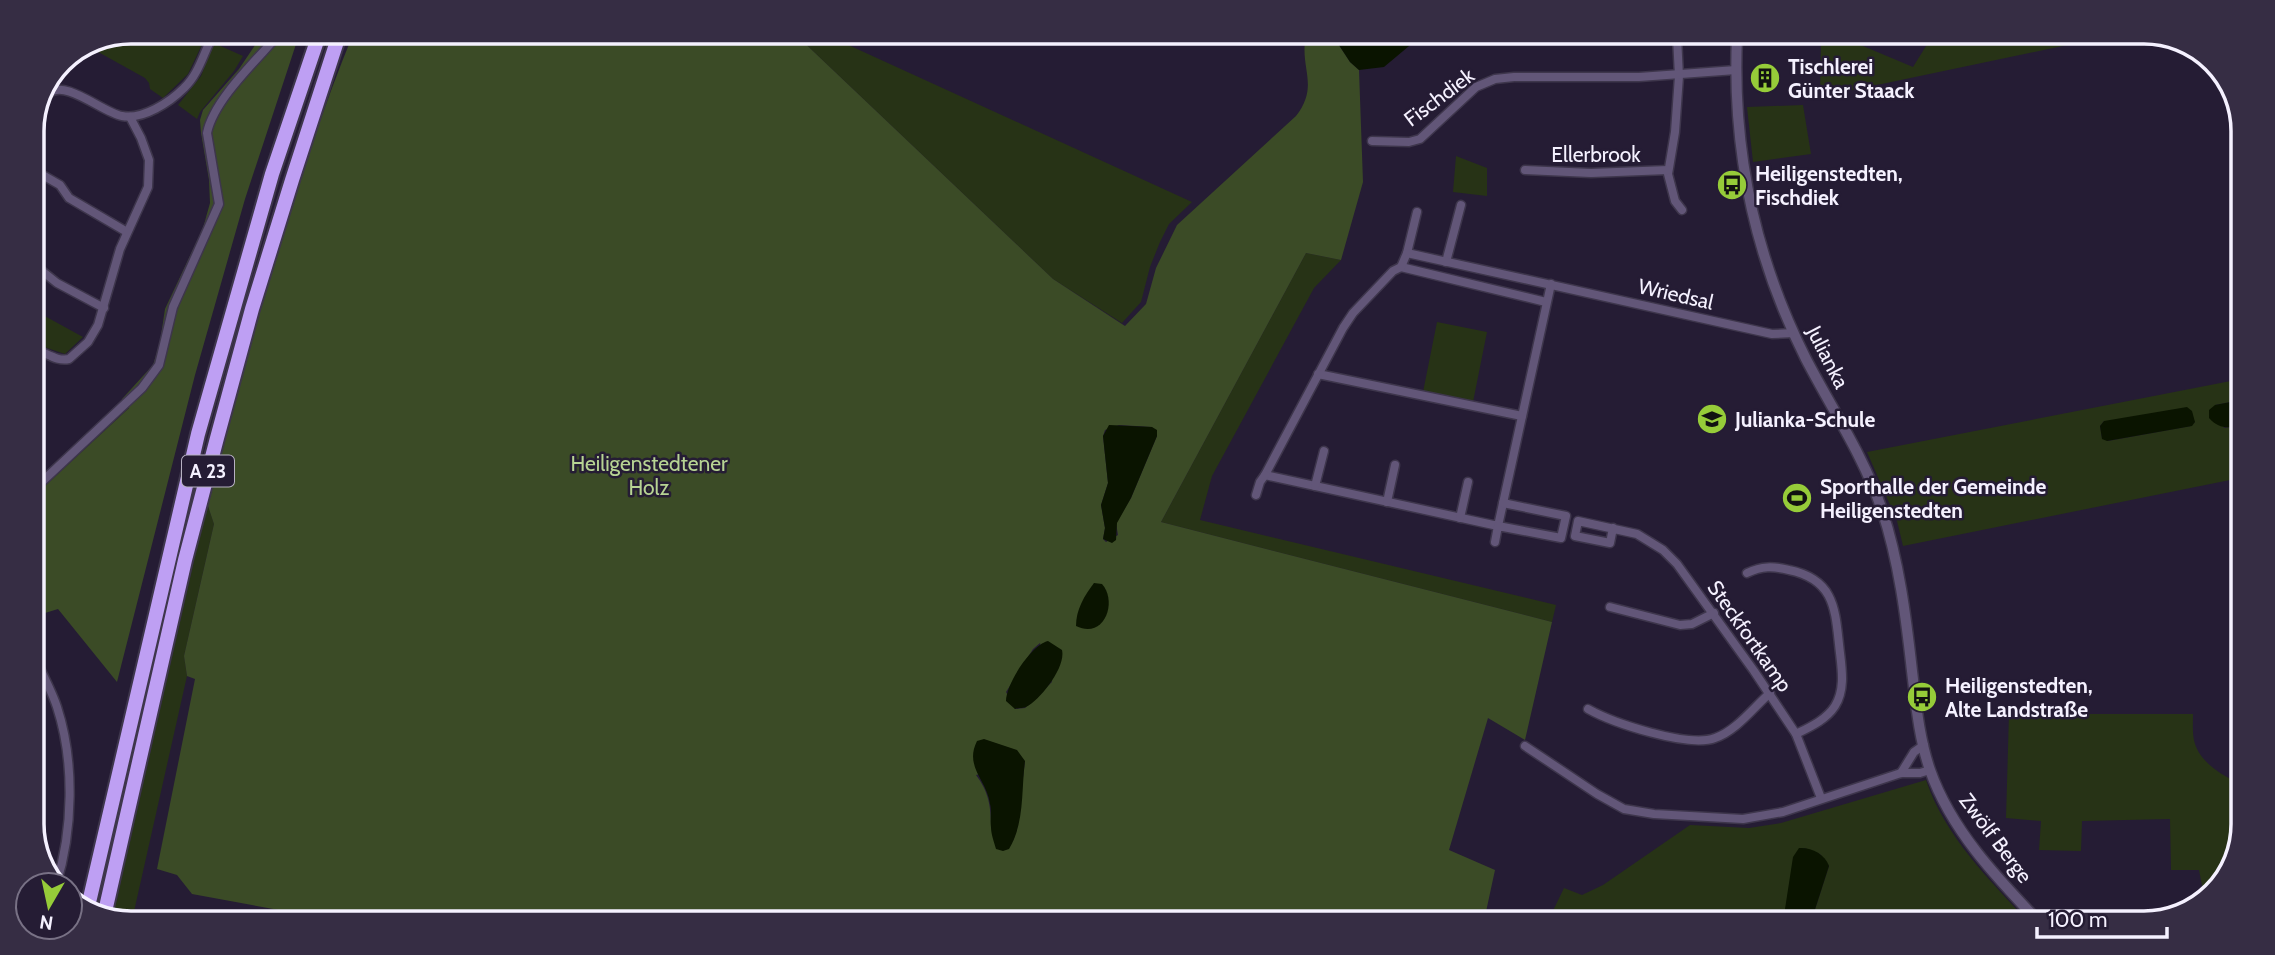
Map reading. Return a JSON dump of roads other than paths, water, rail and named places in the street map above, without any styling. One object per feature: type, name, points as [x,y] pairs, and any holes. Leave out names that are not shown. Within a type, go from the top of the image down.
[{"type":"highway","name":"A 23","points":[[89,901],[198,434],[272,174],[316,44]]},
{"type":"highway","name":"A 23","points":[[106,908],[186,559],[217,438],[252,309],[336,44]]},
{"type":"street","points":[[52,93],[60,89],[69,91],[113,113],[130,117],[157,107],[184,88],[197,72],[210,44]]},
{"type":"street","points":[[44,479],[142,388],[156,371],[163,353],[173,307],[219,204],[206,133],[208,126],[218,104],[270,44]]},
{"type":"street","name":"Ellerbrook","points":[[1677,44],[1679,76],[1675,132],[1668,170],[1670,187],[1682,210]]},
{"type":"street","name":"Julianka","points":[[1737,44],[1737,117],[1745,182],[1756,234],[1781,307],[1869,478],[1888,527],[1930,770]]},
{"type":"street","name":"Fischdiek","points":[[1372,141],[1409,142],[1420,139],[1476,87],[1500,78],[1679,76],[1737,70]]},
{"type":"street","points":[[44,354],[59,360],[71,358],[94,335],[117,258],[146,194],[150,173],[145,146],[130,117]]},
{"type":"street","name":"Ellerbrook","points":[[1525,170],[1591,173],[1668,170]]},
{"type":"street","points":[[44,176],[60,185],[69,198],[127,232]]},
{"type":"street","points":[[1446,262],[1461,205]]},
{"type":"street","points":[[1401,267],[1417,212]]},
{"type":"street","name":"Wriedsal","points":[[1407,253],[1772,334],[1794,333]]},
{"type":"street","points":[[1255,495],[1318,373],[1350,318],[1393,271],[1401,267],[1546,302]]},
{"type":"street","points":[[44,273],[57,283],[104,308]]},
{"type":"street","points":[[1495,542],[1551,284]]},
{"type":"street","points":[[1318,373],[1522,416]]},
{"type":"street","points":[[1315,486],[1324,451]]},
{"type":"street","points":[[1387,502],[1395,465]]},
{"type":"street","points":[[1265,475],[1561,538],[1566,516],[1503,503]]},
{"type":"street","points":[[1460,517],[1468,482]]},
{"type":"street","name":"Steckfortkamp","points":[[1613,528],[1610,543],[1575,536],[1578,521],[1613,528],[1637,534],[1663,550],[1683,571],[1796,734],[1821,798]]},
{"type":"street","points":[[1747,573],[1758,567],[1774,566],[1804,573],[1818,581],[1829,593],[1835,608],[1842,690],[1836,705],[1824,719],[1796,734]]},
{"type":"street","points":[[1610,607],[1680,625],[1692,624],[1714,613]]},
{"type":"street","points":[[44,679],[55,702],[66,750],[68,805],[64,858],[60,871]]},
{"type":"street","points":[[1588,709],[1604,718],[1643,729],[1687,740],[1705,740],[1727,732],[1770,694]]},
{"type":"street","points":[[1525,746],[1624,810],[1654,814],[1743,819],[1783,813],[1901,773],[1930,770]]},
{"type":"street","points":[[1901,773],[1914,752],[1924,746]]},
{"type":"street","name":"Zwölf Berge","points":[[1930,770],[1941,796],[1964,834],[1996,876],[2029,911]]},
{"type":"place","name":"Tischlerei Günter Staack","points":[[1765,78]]},
{"type":"place","name":"Heiligenstedten, Fischdiek","points":[[1732,185]]},
{"type":"place","name":"Julianka-Schule","points":[[1712,419]]},
{"type":"place","name":"Sporthalle der Gemeinde Heiligenstedten","points":[[1797,498]]},
{"type":"place","name":"Heiligenstedten, Alte Landstraße","points":[[1922,697]]},
{"type":"park label","name":"Heiligenstedtener Holz","points":[[649,475]]}]
